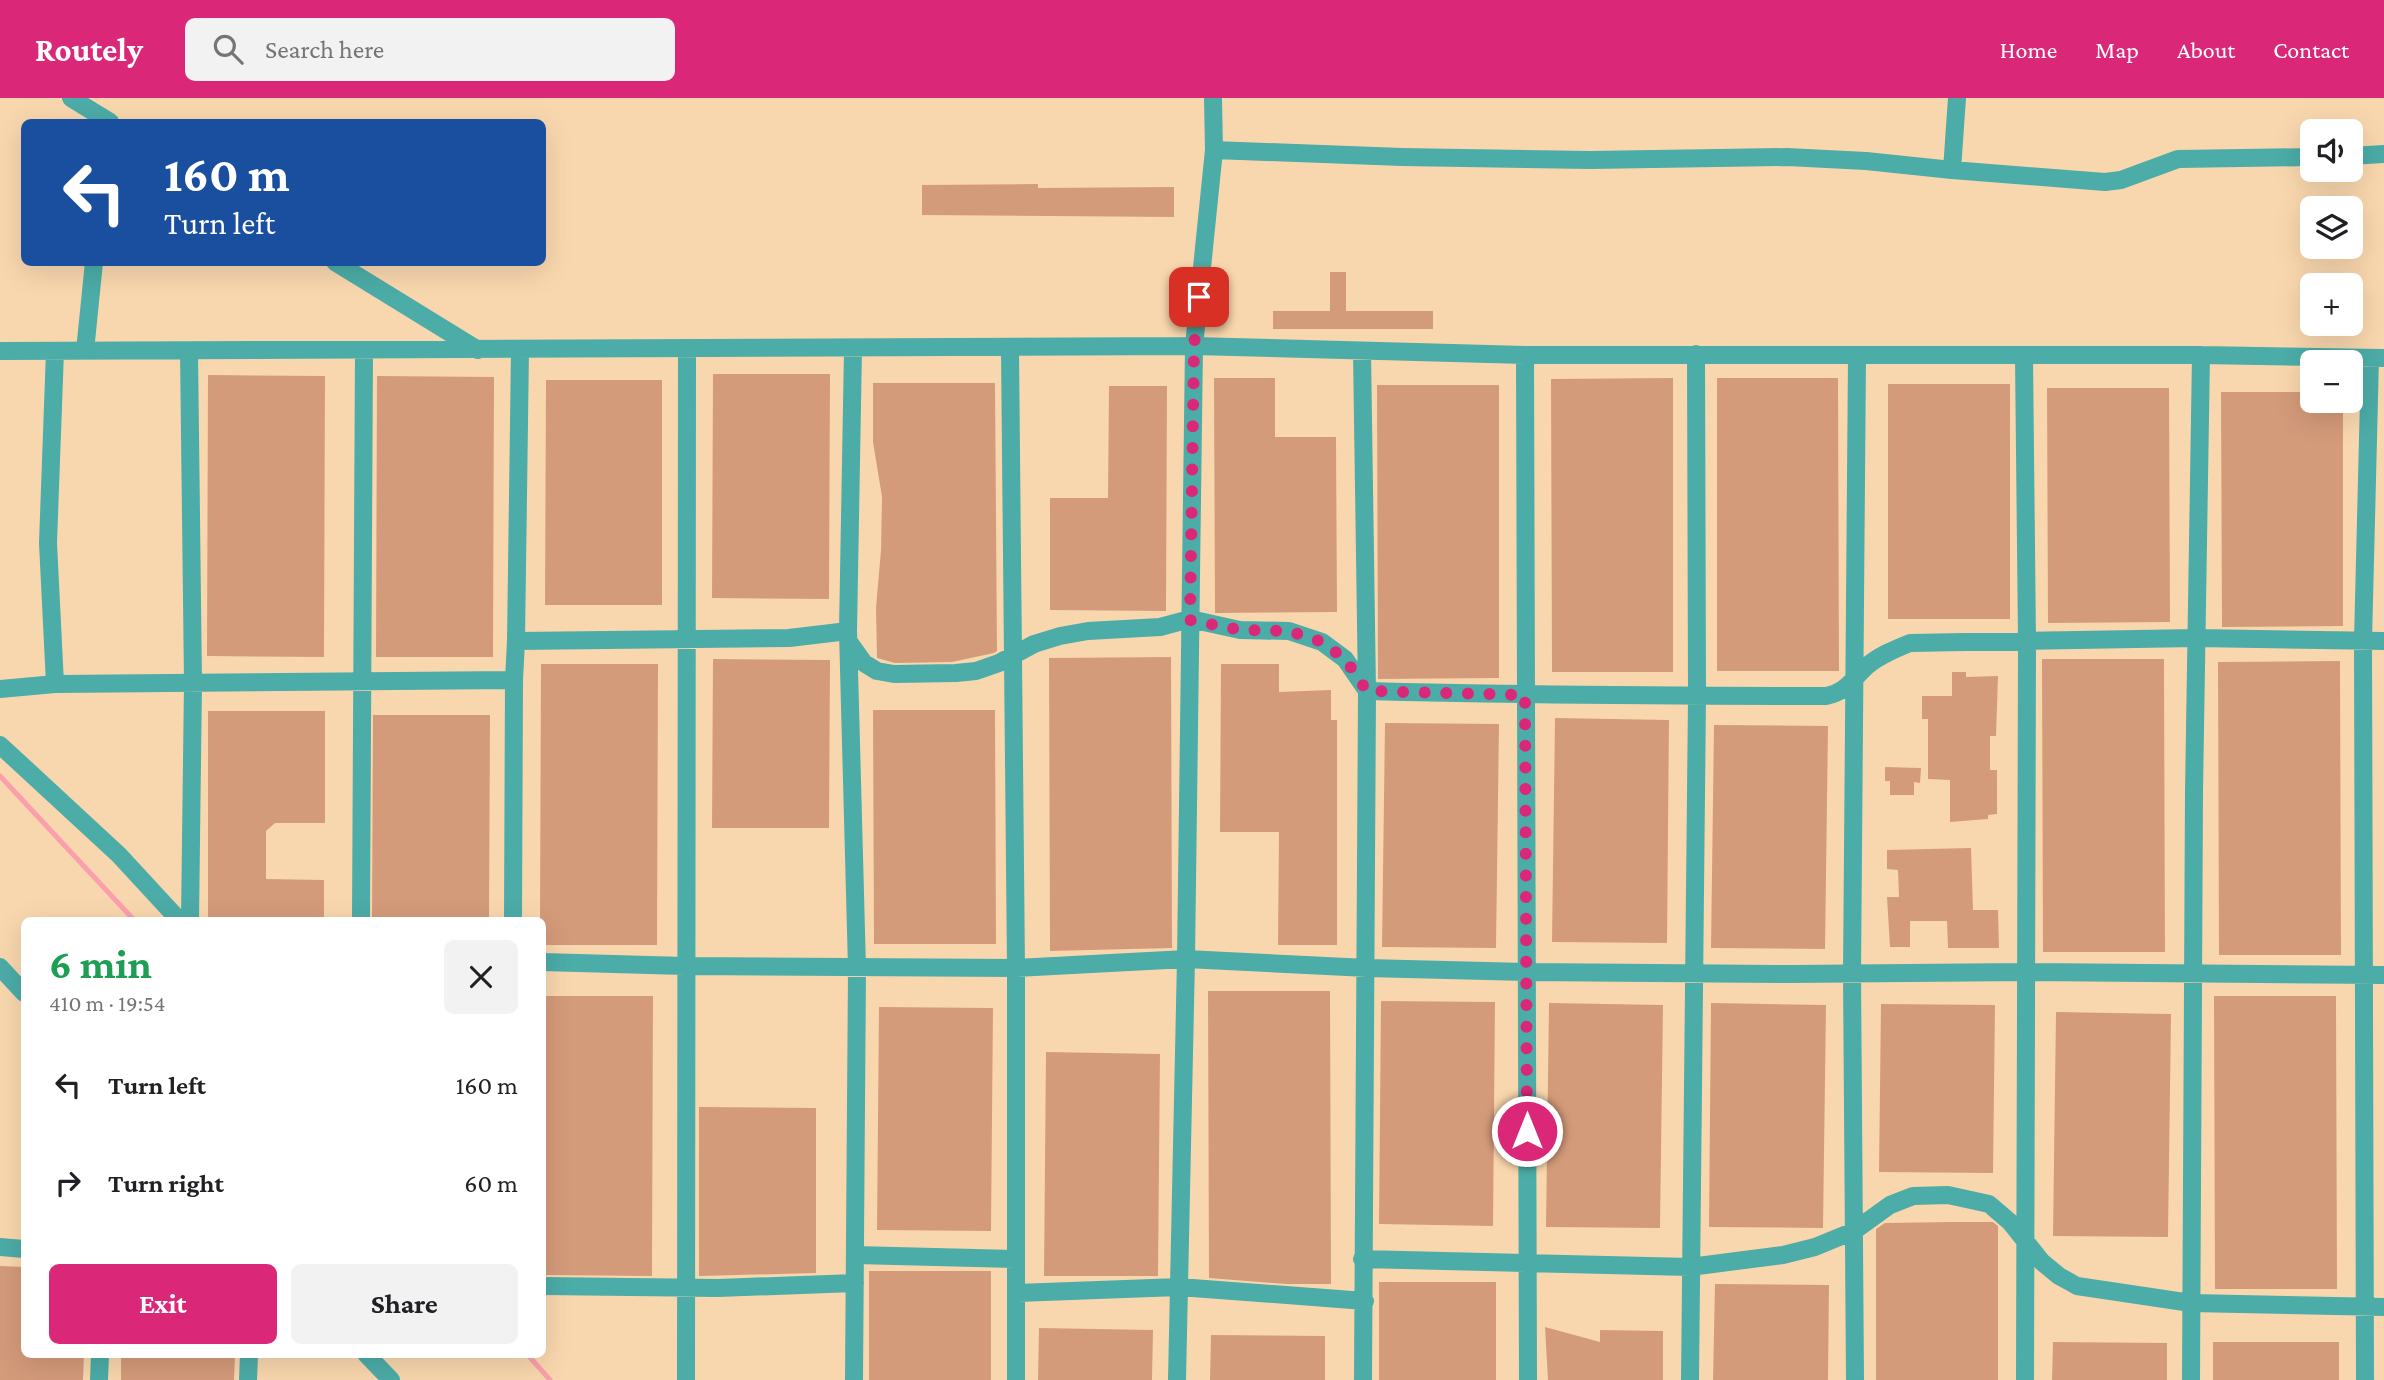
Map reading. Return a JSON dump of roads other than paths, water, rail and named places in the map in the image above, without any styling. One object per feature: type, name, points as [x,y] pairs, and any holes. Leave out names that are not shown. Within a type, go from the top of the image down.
[{"type":"street","points":[[71,98],[104,119]]},
{"type":"street","points":[[1177,1380],[1194,346],[1214,150],[1213,98]]},
{"type":"street","points":[[1952,170],[1957,98]]},
{"type":"street","points":[[1214,150],[1590,160],[1787,157],[1866,161],[2105,182],[2122,180],[2178,159],[2300,157]]},
{"type":"street","points":[[2363,155],[2384,154]]},
{"type":"street","points":[[85,351],[94,266]]},
{"type":"street","points":[[342,266],[478,350]]},
{"type":"street","points":[[0,351],[1010,349],[1194,346],[1525,355],[2201,355],[2377,358],[2363,641],[2365,1380]]},
{"type":"street","points":[[686,1380],[687,349]]},
{"type":"street","points":[[853,349],[848,636],[857,968],[854,1380]]},
{"type":"street","points":[[1010,349],[1016,968],[1016,1380]]},
{"type":"street","points":[[361,917],[365,350]]},
{"type":"street","points":[[513,917],[520,350]]},
{"type":"street","points":[[55,351],[48,543],[55,684]]},
{"type":"street","points":[[189,351],[193,682],[190,917]]},
{"type":"street","points":[[1362,352],[1367,691],[1363,1380]]},
{"type":"street","points":[[1690,1380],[1697,696],[1696,354]]},
{"type":"street","points":[[1525,355],[1528,1380]]},
{"type":"street","points":[[1855,1380],[1852,974],[1857,355]]},
{"type":"street","points":[[2190,1380],[2201,355]]},
{"type":"street","points":[[2024,356],[2027,642],[2025,1380]]},
{"type":"street","points":[[848,636],[864,663],[877,671],[894,674],[976,671],[999,663],[1034,644],[1088,631],[1160,627],[1190,620],[1240,630],[1289,631],[1322,642],[1345,659],[1367,691]]},
{"type":"street","points":[[516,641],[848,636]]},
{"type":"street","points":[[1367,691],[1525,695],[1826,696],[1839,693],[1866,667],[1887,652],[1910,643],[2196,638],[2384,641]]},
{"type":"street","points":[[0,689],[55,684],[514,680]]},
{"type":"street","points":[[0,745],[119,855],[176,917]]},
{"type":"street","points":[[546,962],[685,966],[1016,968],[1186,960],[1526,972],[2384,975]]},
{"type":"street","points":[[0,967],[21,990]]},
{"type":"street","points":[[1362,1259],[1690,1267],[1783,1255],[1815,1247],[1854,1231],[1890,1205],[1913,1196],[1948,1195],[1989,1204],[2059,1276],[2077,1286],[2191,1303],[2384,1307]]},
{"type":"street","points":[[0,1247],[21,1249]]},
{"type":"street","points":[[856,1255],[1015,1259]]},
{"type":"street","points":[[546,1286],[685,1288],[855,1283]]},
{"type":"street","points":[[1017,1293],[1179,1287],[1365,1301]]},
{"type":"street","points":[[99,1380],[100,1358]]},
{"type":"street","points":[[248,1380],[249,1358]]},
{"type":"street","points":[[370,1358],[391,1380]]},
{"type":"waterway","points":[[0,776],[131,917]]},
{"type":"waterway","points":[[531,1358],[550,1380]]}]
